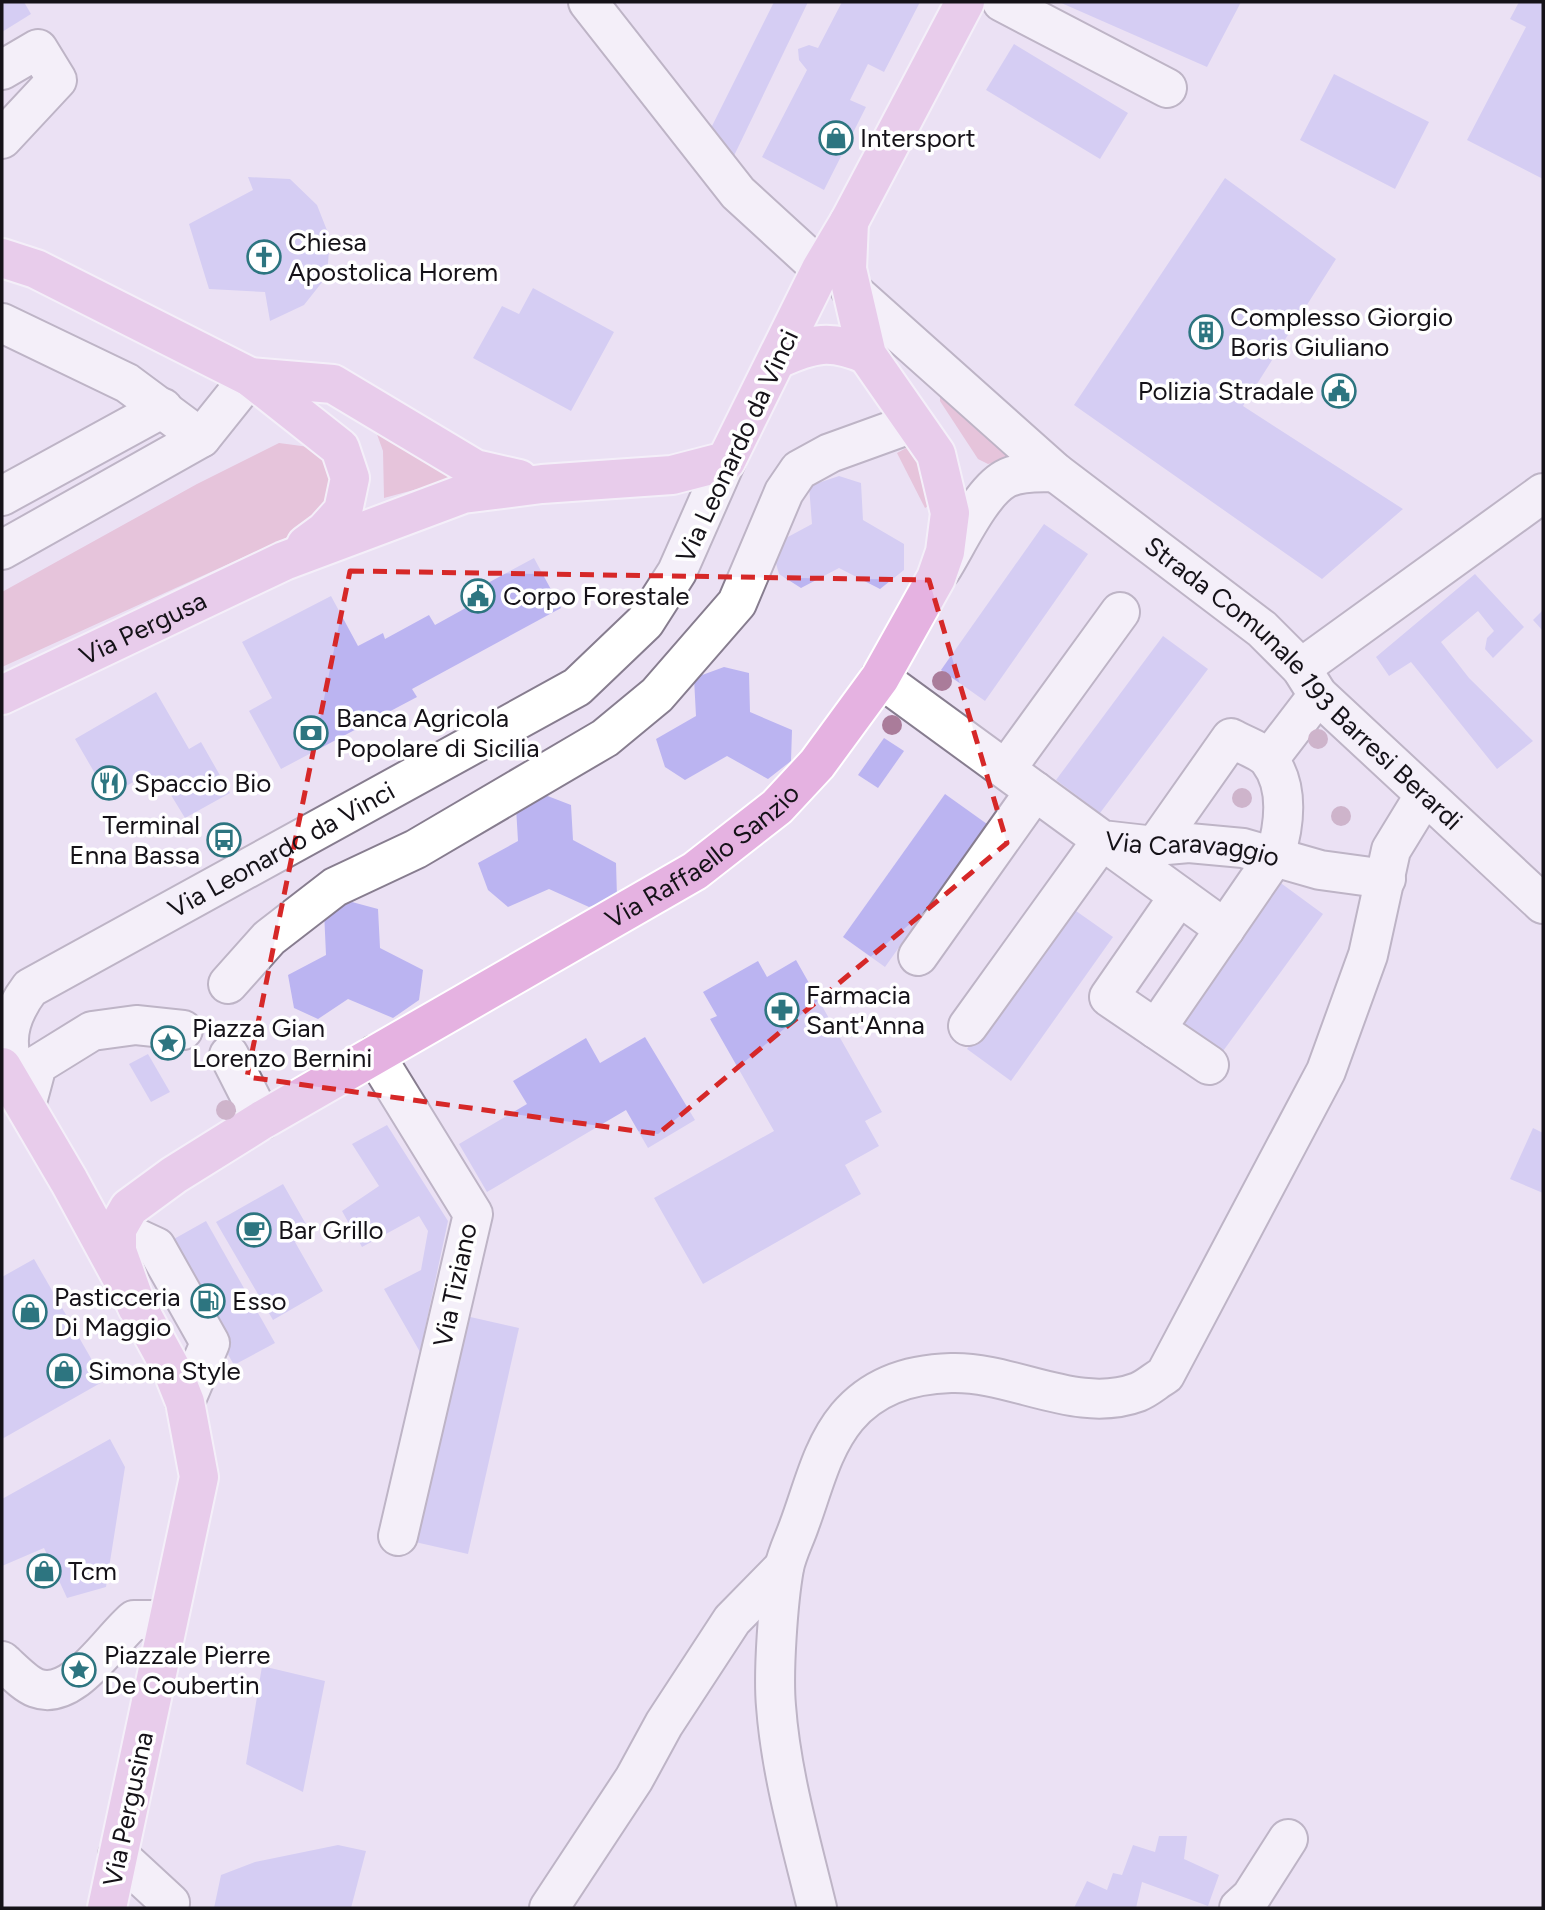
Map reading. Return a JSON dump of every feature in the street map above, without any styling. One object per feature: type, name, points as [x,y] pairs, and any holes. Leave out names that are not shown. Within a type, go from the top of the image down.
[{"type":"main road","name":"Via Raffaello Sanzio","points":[[174,1175],[270,1137],[376,1055],[695,872],[778,807],[817,764],[880,678],[936,578],[945,552],[950,513],[936,454],[867,355],[835,279],[847,269],[849,222],[965,2]]},
{"type":"main road","points":[[2,258],[36,269],[250,377],[340,448],[350,478],[343,511],[325,531],[284,561]]},
{"type":"main road","name":"Via Leonardo da Vinci","points":[[726,461],[778,359],[835,279]]},
{"type":"main road","points":[[778,359],[807,346],[828,344],[849,347],[867,355]]},
{"type":"main road","points":[[250,377],[333,384],[475,469],[542,484]]},
{"type":"main road","points":[[284,561],[463,494],[542,484],[672,475],[726,461]]},
{"type":"main road","name":"Via Pergusa","points":[[2,695],[284,561]]},
{"type":"main road","points":[[2,1067],[14,1097],[69,1181],[137,1307]]},
{"type":"main road","points":[[69,1181],[111,1191],[174,1175]]},
{"type":"main road","points":[[137,1307],[117,1251],[117,1229],[129,1208],[174,1175]]},
{"type":"main road","name":"Via Pergusina","points":[[107,1908],[199,1477],[185,1402],[137,1307]]},
{"type":"street","name":"Strada Comunale 193 Barresi Berardi","points":[[588,2],[738,193],[1055,472],[1262,629],[1309,682],[1424,796],[1543,904]]},
{"type":"street","points":[[1002,2],[1167,88]]},
{"type":"street","points":[[2,70],[38,49],[57,80],[2,139]]},
{"type":"street","points":[[2,323],[127,383],[201,438]]},
{"type":"street","points":[[867,355],[933,363]]},
{"type":"street","points":[[2,550],[201,438],[250,377]]},
{"type":"street","points":[[2,496],[163,408]]},
{"type":"street","points":[[229,984],[269,938],[335,887],[416,849],[616,730],[657,695],[737,603],[784,492],[799,470],[830,453],[913,423]]},
{"type":"street","name":"Via Leonardo da Vinci","points":[[14,1097],[6,1044],[8,1018],[30,988],[173,912],[578,687],[614,654],[652,612],[677,572],[726,461]]},
{"type":"street","points":[[936,578],[983,502],[1004,480],[1022,473],[1055,472]]},
{"type":"street","points":[[1269,759],[1309,682],[1541,498]]},
{"type":"street","points":[[918,956],[1120,612]]},
{"type":"street","name":"Via Caravaggio","points":[[880,678],[1102,840],[1155,846],[1189,843],[1243,848],[1320,870],[1386,879]]},
{"type":"street","points":[[1155,846],[1231,738],[1269,759],[1282,793],[1284,827],[1275,856],[1156,1028]]},
{"type":"street","points":[[817,1908],[782,1759],[776,1703],[784,1567],[829,1443],[848,1416],[886,1387],[924,1375],[953,1373],[989,1376],[1084,1398],[1117,1397],[1140,1391],[1165,1375],[1326,1071],[1368,955],[1391,850],[1424,796]]},
{"type":"street","points":[[968,1026],[1102,840],[1225,929]]},
{"type":"street","points":[[1178,896],[1109,997],[1209,1065]]},
{"type":"street","points":[[14,1097],[37,1065],[92,1031],[135,1025],[183,1030]]},
{"type":"street","points":[[229,1055],[270,1137]]},
{"type":"street","name":"Via Tiziano","points":[[376,1055],[473,1214],[398,1536]]},
{"type":"street","points":[[117,1229],[156,1247],[210,1343],[185,1402]]},
{"type":"street","points":[[549,1908],[634,1779],[664,1724],[732,1620],[784,1567]]},
{"type":"street","points":[[2,1661],[36,1688],[59,1689],[82,1676],[114,1637],[134,1620],[167,1620]]},
{"type":"street","points":[[1239,1908],[1251,1897],[1288,1839]]},
{"type":"street","points":[[118,1855],[170,1903],[169,1908]]},
{"type":"highlighted area","points":[[350,571],[929,580],[1007,843],[658,1134],[247,1077]]},
{"type":"shaded area","points":[[940,385],[1014,457],[988,464],[978,459],[940,401]]},
{"type":"shaded area","points":[[374,426],[458,478],[384,498],[383,451]]},
{"type":"shaded area","points":[[279,443],[309,447],[330,464],[329,487],[324,503],[297,533],[2,667],[2,592],[197,484]]},
{"type":"shaded area","points":[[908,447],[939,499],[925,508],[897,453]]},
{"type":"building","points":[[2,2],[24,2],[31,14],[2,32]]},
{"type":"building","points":[[774,2],[808,2],[731,162],[708,134]]},
{"type":"building","points":[[842,2],[920,2],[884,72],[868,64],[850,100],[866,107],[824,190],[762,157],[807,70],[799,60],[798,49],[809,45],[818,48]]},
{"type":"building","points":[[1059,2],[1241,2],[1207,67]]},
{"type":"building","points":[[1519,2],[1543,2],[1543,179],[1467,140],[1526,27],[1510,19]]},
{"type":"building","points":[[1014,44],[1128,113],[1100,159],[986,90]]},
{"type":"building","points":[[1334,74],[1429,122],[1395,189],[1300,140]]},
{"type":"building","name":"Chiesa Apostolica Horem","points":[[248,177],[290,179],[317,205],[330,238],[327,276],[304,305],[270,321],[265,292],[209,289],[189,224],[253,190]]},
{"type":"building","name":"Complesso Giorgio Boris Giuliano","points":[[1225,178],[1336,259],[1243,406],[1403,509],[1322,579],[1074,405]]},
{"type":"building","points":[[533,288],[614,332],[571,411],[473,358],[502,306],[519,314]]},
{"type":"building","points":[[839,476],[861,483],[863,520],[904,544],[904,570],[880,589],[839,568],[801,588],[779,574],[771,546],[812,524],[809,486]]},
{"type":"building","points":[[1044,524],[1088,554],[985,701],[941,670]]},
{"type":"building","points":[[534,558],[561,608],[412,689],[417,697],[281,769],[249,711],[272,698],[242,642],[331,596],[358,646],[383,633],[385,639],[429,615],[435,625],[491,594],[486,584]]},
{"type":"building","points":[[1475,574],[1524,627],[1493,658],[1485,649],[1487,638],[1494,631],[1478,611],[1441,642],[1469,678],[1533,741],[1497,769],[1411,662],[1389,676],[1376,657]]},
{"type":"building","points":[[1543,610],[1543,631],[1533,620]]},
{"type":"building","points":[[1163,636],[1208,669],[1100,813],[1056,780]]},
{"type":"building","points":[[724,667],[749,673],[750,712],[792,730],[791,761],[768,779],[727,756],[685,780],[665,767],[656,739],[696,716],[694,678]]},
{"type":"building","points":[[156,692],[189,749],[201,742],[230,793],[185,818],[160,777],[152,782],[148,774],[108,796],[75,739]]},
{"type":"building","points":[[884,738],[904,751],[878,788],[858,775]]},
{"type":"building","points":[[945,794],[987,824],[885,967],[843,937]]},
{"type":"building","points":[[545,795],[571,805],[573,840],[616,863],[617,897],[589,907],[549,889],[508,907],[488,890],[478,863],[518,841],[516,807]]},
{"type":"building","points":[[1278,881],[1323,914],[1218,1058],[1173,1025]]},
{"type":"building","points":[[352,902],[378,909],[380,948],[423,970],[419,1000],[393,1018],[348,999],[318,1019],[294,1008],[288,975],[326,955],[324,911]]},
{"type":"building","points":[[1069,906],[1113,937],[1011,1081],[967,1049]]},
{"type":"building","points":[[796,960],[882,1112],[865,1121],[879,1146],[845,1165],[861,1194],[703,1284],[654,1198],[774,1131],[710,1019],[717,1016],[703,992],[758,961],[767,977]]},
{"type":"building","points":[[645,1037],[695,1120],[648,1148],[626,1110],[487,1192],[459,1144],[527,1104],[513,1081],[586,1038],[600,1063]]},
{"type":"building","points":[[148,1054],[170,1092],[151,1102],[129,1064]]},
{"type":"building","points":[[387,1125],[448,1221],[420,1352],[384,1289],[421,1270],[428,1231],[419,1216],[362,1247],[342,1211],[379,1186],[352,1144]]},
{"type":"building","points":[[1533,1128],[1543,1133],[1543,1193],[1510,1179]]},
{"type":"building","points":[[283,1184],[311,1233],[295,1242],[323,1291],[273,1320],[216,1222]]},
{"type":"building","points":[[206,1221],[275,1343],[234,1365],[165,1244]]},
{"type":"building","points":[[34,1259],[104,1381],[2,1439],[2,1277]]},
{"type":"building","points":[[466,1316],[519,1328],[468,1554],[415,1542]]},
{"type":"building","points":[[110,1439],[125,1467],[106,1587],[67,1598],[44,1548],[2,1566],[2,1499]]},
{"type":"building","points":[[262,1666],[325,1681],[303,1792],[246,1764]]},
{"type":"building","points":[[1159,1836],[1187,1836],[1184,1859],[1219,1875],[1208,1906],[1142,1882],[1136,1908],[1074,1908],[1087,1881],[1107,1890],[1113,1873],[1122,1875],[1133,1845],[1155,1852]]},
{"type":"building","points":[[338,1845],[366,1851],[351,1908],[214,1908],[221,1875],[255,1862]]},
{"type":"place","name":"Intersport","points":[[836,138]]},
{"type":"place","name":"Chiesa Apostolica Horem","points":[[264,257]]},
{"type":"place","name":"Complesso Giorgio Boris Giuliano","points":[[1206,332]]},
{"type":"place","name":"Polizia Stradale","points":[[1339,391]]},
{"type":"place","name":"Corpo Forestale","points":[[478,596]]},
{"type":"place","name":"Banca Agricola Popolare di Sicilia","points":[[311,733]]},
{"type":"place","name":"Spaccio Bio","points":[[109,783]]},
{"type":"place","name":"Terminal Enna Bassa","points":[[224,840]]},
{"type":"place","name":"Farmacia Sant'Anna","points":[[782,1010]]},
{"type":"place","name":"Piazza Gian Lorenzo Bernini","points":[[168,1043]]},
{"type":"place","name":"Bar Grillo","points":[[254,1230]]},
{"type":"place","name":"Esso","points":[[208,1301]]},
{"type":"place","name":"Pasticceria Di Maggio","points":[[30,1312]]},
{"type":"place","name":"Simona Style","points":[[64,1371]]},
{"type":"place","name":"Tcm","points":[[44,1571]]},
{"type":"place","name":"Piazzale Pierre De Coubertin","points":[[79,1670]]}]
